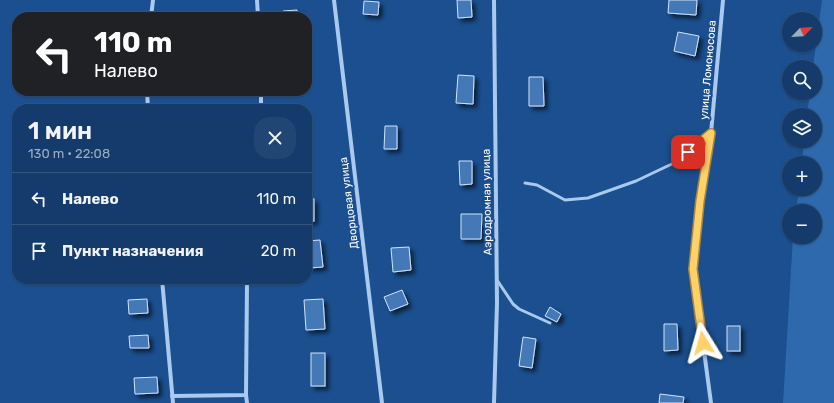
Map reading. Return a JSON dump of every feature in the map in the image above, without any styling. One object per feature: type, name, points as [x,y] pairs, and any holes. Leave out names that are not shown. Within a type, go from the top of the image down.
[{"type":"street","points":[[152,12],[154,0]]},
{"type":"street","points":[[257,0],[258,12]]},
{"type":"street","name":"Дворцовая улица","points":[[334,0],[382,403]]},
{"type":"street","name":"Аэродромная улица","points":[[494,0],[497,280],[494,403]]},
{"type":"street","name":"улица Ломоносова","points":[[711,403],[693,269],[700,201],[711,133],[723,0]]},
{"type":"street","points":[[162,284],[172,403]]},
{"type":"street","points":[[247,284],[247,403]]},
{"type":"street","points":[[172,396],[246,395]]},
{"type":"lane","points":[[525,183],[537,185],[565,200],[588,198],[636,181],[676,162],[711,133]]},
{"type":"lane","points":[[497,280],[513,304],[519,309],[550,322]]},
{"type":"shaded area","points":[[822,0],[834,0],[834,403],[783,403],[793,244],[822,244],[822,204],[797,204],[798,196],[822,196],[822,156],[803,156],[803,148],[822,148],[822,108],[808,108],[809,100],[822,100],[822,60],[814,60],[815,52],[822,52],[822,12],[820,12]]},
{"type":"building","points":[[457,0],[471,0],[472,17],[458,18]]},
{"type":"building","points":[[669,0],[697,0],[696,15],[668,13]]},
{"type":"building","points":[[364,1],[379,2],[378,15],[363,14]]},
{"type":"building","points":[[297,10],[297,12],[283,12]]},
{"type":"building","points":[[678,32],[699,36],[695,56],[674,51]]},
{"type":"building","points":[[458,75],[474,76],[473,104],[456,103]]},
{"type":"building","points":[[529,77],[543,77],[544,106],[529,106]]},
{"type":"building","points":[[385,126],[397,126],[397,149],[384,149]]},
{"type":"building","points":[[459,161],[472,161],[472,184],[460,185]]},
{"type":"building","points":[[312,199],[314,199],[314,221],[312,221]]},
{"type":"building","points":[[461,214],[482,214],[481,239],[461,239]]},
{"type":"building","points":[[320,240],[323,267],[312,268],[312,241]]},
{"type":"building","points":[[409,247],[411,270],[393,272],[391,248]]},
{"type":"building","points":[[402,290],[408,304],[390,311],[384,297]]},
{"type":"building","points":[[147,299],[148,313],[129,314],[128,300]]},
{"type":"building","points":[[323,299],[325,329],[306,330],[304,300]]},
{"type":"building","points":[[550,307],[561,314],[557,322],[545,316]]},
{"type":"building","points":[[664,324],[677,324],[678,350],[664,351]]},
{"type":"building","points":[[727,326],[740,326],[740,351],[727,351]]},
{"type":"building","points":[[148,335],[149,348],[130,348],[129,336]]},
{"type":"building","points":[[523,337],[536,339],[532,368],[519,366]]},
{"type":"building","points":[[311,353],[325,353],[325,386],[311,386]]},
{"type":"building","points":[[157,377],[158,393],[135,394],[134,378]]},
{"type":"building","points":[[660,394],[684,397],[683,403],[659,403]]},
{"type":"route","points":[[688,152],[711,133],[700,201],[693,269],[703,343]]}]
